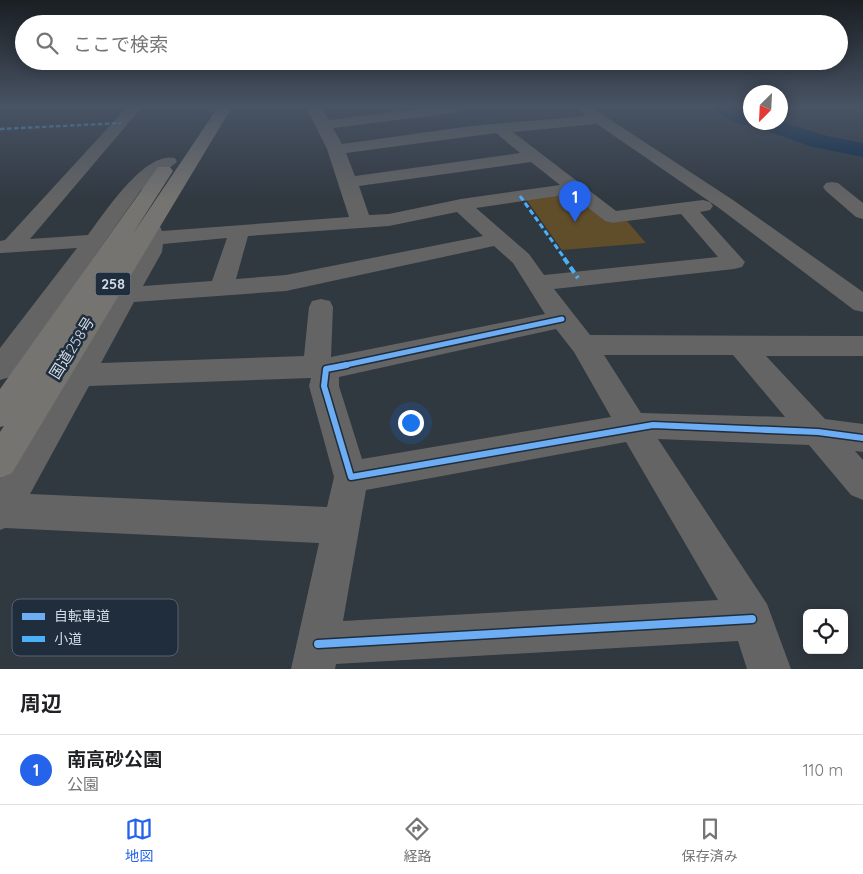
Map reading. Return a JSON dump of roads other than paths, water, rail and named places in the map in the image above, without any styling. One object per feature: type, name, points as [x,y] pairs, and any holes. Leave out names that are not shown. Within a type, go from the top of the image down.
[{"type":"highway","name":"国道258号","points":[[0,414],[169,162],[188,138]]},
{"type":"highway","name":"国道258号","points":[[0,462],[152,233],[207,138]]},
{"type":"street","points":[[5,247],[106,138]]},
{"type":"street","points":[[331,138],[349,182],[361,223]]},
{"type":"street","points":[[336,150],[420,138]]},
{"type":"street","points":[[512,138],[612,217],[726,204]]},
{"type":"street","points":[[628,138],[726,204],[863,304]]},
{"type":"street","points":[[349,182],[535,156]]},
{"type":"street","points":[[5,355],[135,186],[147,175],[169,162]]},
{"type":"street","points":[[832,187],[863,213]]},
{"type":"street","points":[[341,526],[1,511],[151,252],[152,233],[167,236],[361,223],[389,220],[461,205],[575,188]]},
{"type":"street","points":[[461,205],[521,259],[562,319],[583,345],[752,619],[769,669]]},
{"type":"street","points":[[538,283],[734,262],[686,208]]},
{"type":"street","points":[[222,288],[239,232]]},
{"type":"street","points":[[127,295],[286,283],[498,239]]},
{"type":"street","points":[[5,247],[94,241]]},
{"type":"street","points":[[321,307],[321,368],[324,386],[351,477],[316,656],[752,619]]},
{"type":"street","points":[[80,375],[321,368],[562,319]]},
{"type":"street","points":[[583,345],[863,346]]},
{"type":"street","points":[[740,345],[863,484]]},
{"type":"street","points":[[351,477],[633,427],[653,426],[818,432],[863,438]]},
{"type":"waterway","points":[[810,138],[863,150]]},
{"type":"place","name":"南高砂公園","points":[[575,222]]}]
